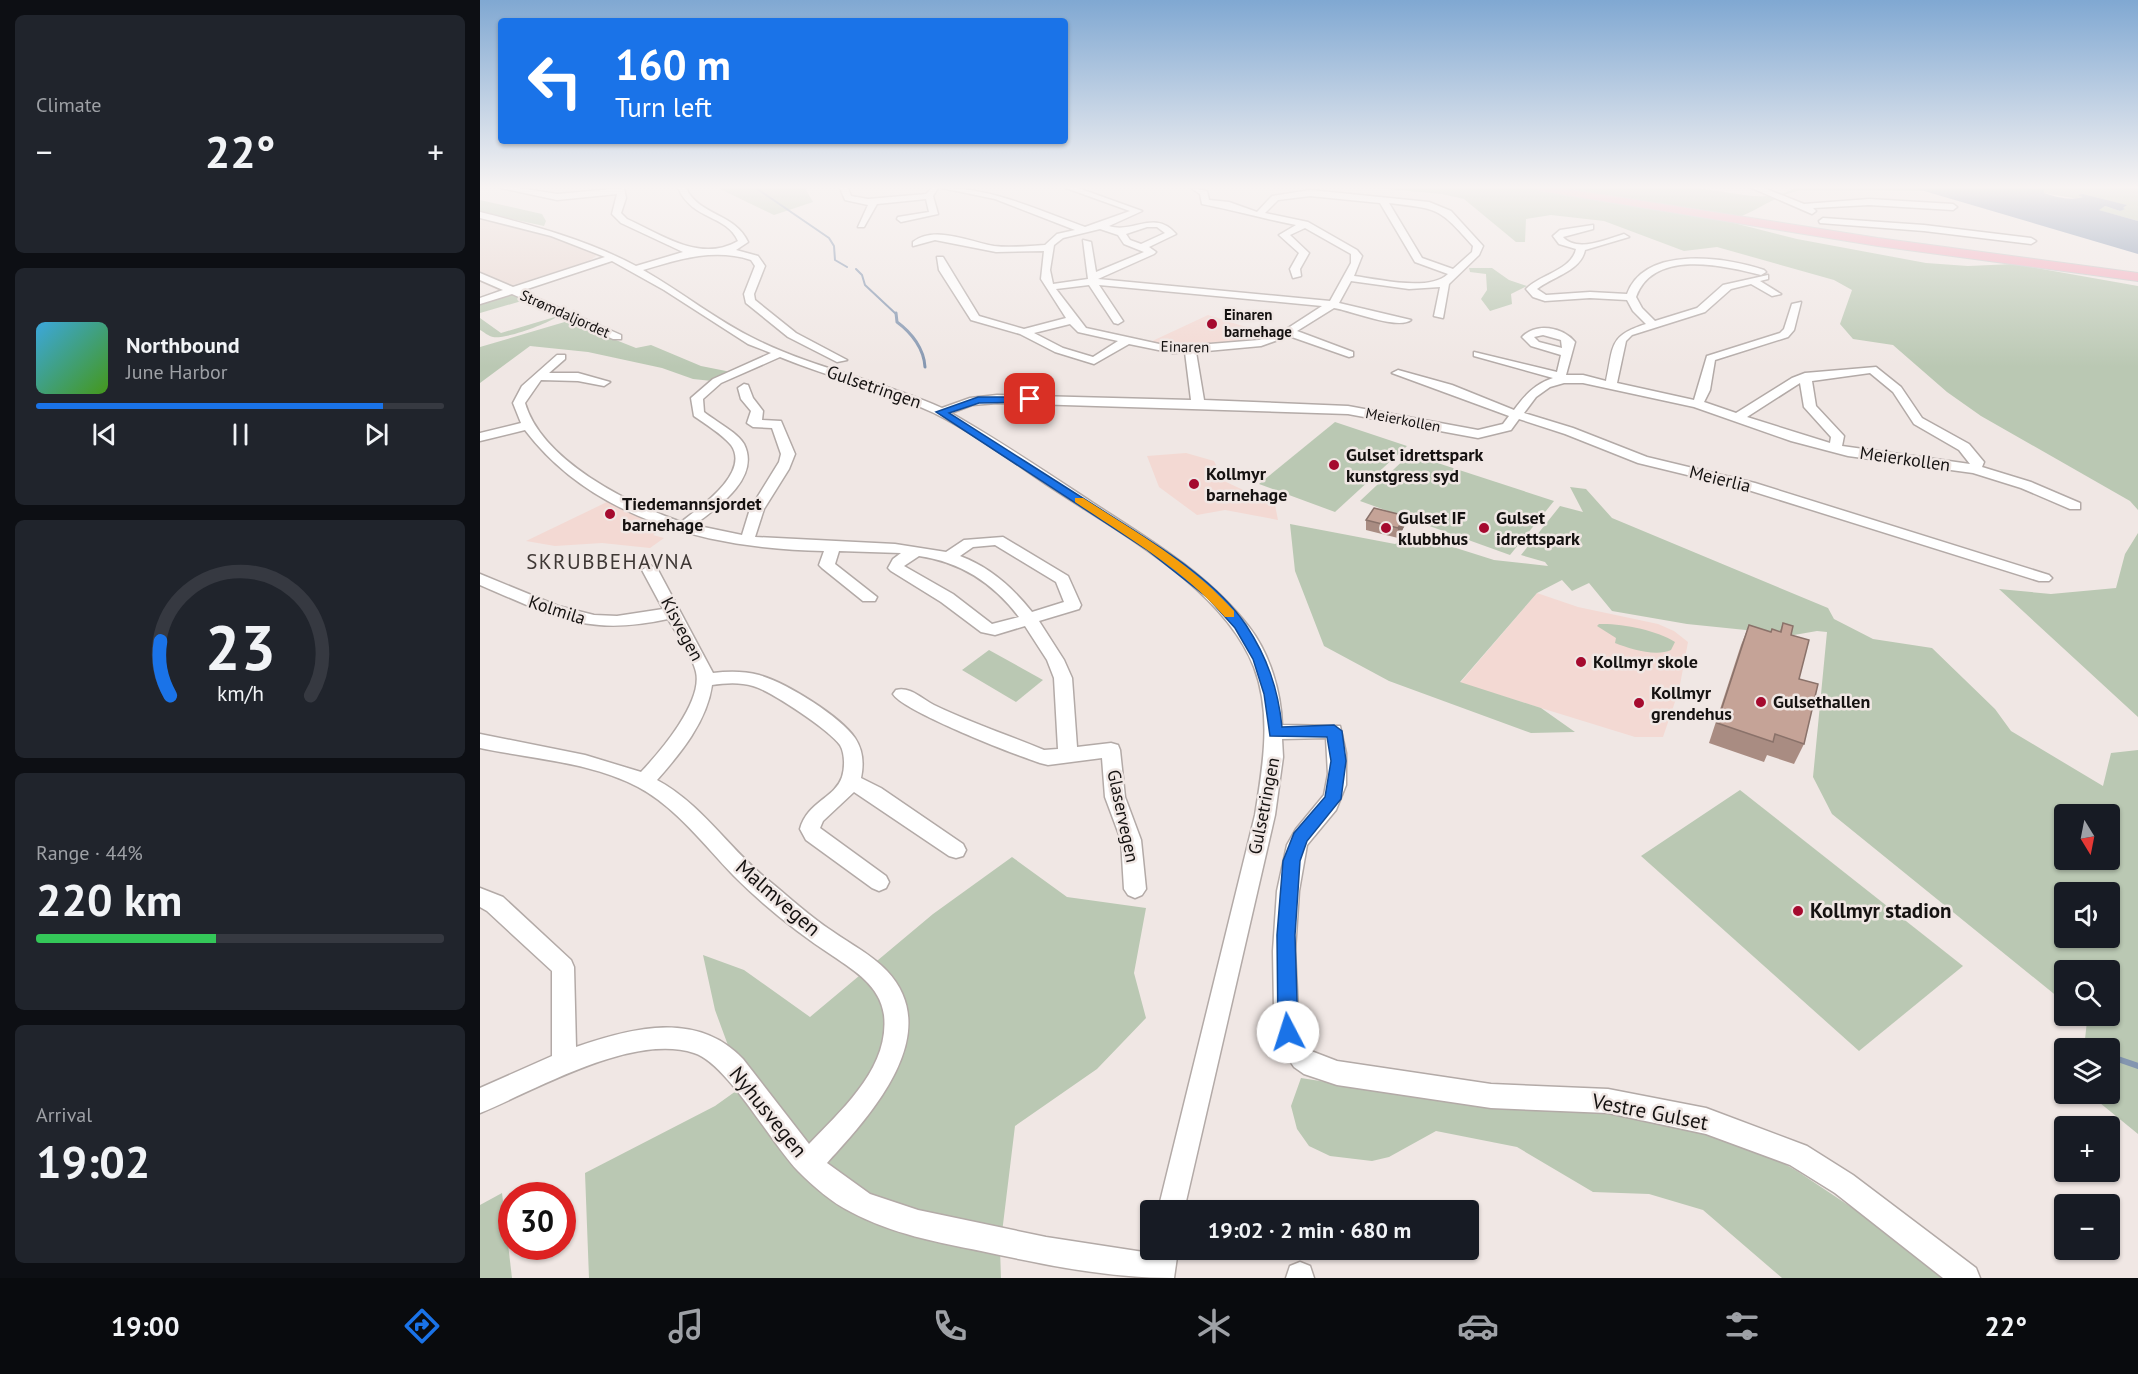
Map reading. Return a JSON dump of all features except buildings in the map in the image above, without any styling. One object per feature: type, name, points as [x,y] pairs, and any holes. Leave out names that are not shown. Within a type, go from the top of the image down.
[{"type":"main road","points":[[1952,248],[2138,277]]},
{"type":"street","name":"Gulsetringen","points":[[590,248],[614,257],[752,342],[779,354],[908,397],[941,412],[1150,547],[1212,595],[1240,626],[1260,659],[1271,694],[1275,732],[1271,784],[1173,1200]]},
{"type":"street","points":[[683,248],[692,252]]},
{"type":"street","points":[[726,252],[733,248]]},
{"type":"street","points":[[989,248],[1049,248]]},
{"type":"street","name":"Einaren","points":[[1049,248],[1045,272],[1051,287],[1072,320],[1082,330],[1126,341],[1190,350],[1252,345],[1269,341],[1288,332],[1333,304]]},
{"type":"street","points":[[1087,248],[1092,279],[1118,321]]},
{"type":"street","points":[[1051,287],[1092,279],[1151,252],[1144,248]]},
{"type":"street","points":[[1296,276],[1295,269],[1304,253],[1298,248]]},
{"type":"street","points":[[1333,304],[1357,260],[1356,254],[1345,248]]},
{"type":"street","points":[[1411,248],[1418,260],[1456,274]]},
{"type":"street","points":[[1347,278],[1409,286],[1443,284],[1456,274],[1477,248]]},
{"type":"street","points":[[1581,248],[1580,254],[1559,273],[1534,285],[1531,289],[1534,294],[1548,298],[1590,295],[1631,297]]},
{"type":"street","points":[[635,270],[692,252],[745,254],[758,261],[760,267],[749,298],[753,305],[778,321],[792,334],[841,360]]},
{"type":"street","points":[[480,301],[614,257]]},
{"type":"street","points":[[940,259],[971,314],[990,324],[1024,332],[1059,351],[1094,361],[1126,341]]},
{"type":"street","points":[[1611,385],[1621,340],[1630,331],[1706,308],[1724,289],[1763,274],[1734,265],[1668,264],[1646,272],[1632,290],[1631,297],[1637,309],[1652,324]]},
{"type":"street","name":"Strømdaljordet","points":[[480,276],[617,337]]},
{"type":"street","points":[[1092,279],[1136,282],[1208,293],[1333,304],[1376,317],[1406,320]]},
{"type":"street","points":[[1751,280],[1776,294]]},
{"type":"street","points":[[1439,316],[1443,284]]},
{"type":"street","points":[[1697,404],[1707,386],[1708,361],[1722,353],[1784,335],[1789,330],[1797,304]]},
{"type":"street","points":[[1024,332],[1072,320]]},
{"type":"street","points":[[1288,332],[1349,354]]},
{"type":"street","points":[[1190,350],[1198,404]]},
{"type":"street","points":[[1478,354],[1561,378],[1567,353]]},
{"type":"street","points":[[746,540],[750,536],[757,508],[780,472],[788,454],[777,424],[739,428],[698,413],[695,404],[700,393],[717,381],[779,354]]},
{"type":"street","points":[[561,357],[538,376],[520,399],[520,408],[529,425],[591,488],[613,500],[683,527],[746,540],[916,551],[949,557],[979,571],[999,585],[1030,621],[1062,676],[1068,755]]},
{"type":"street","name":"Meierkollen","points":[[1835,448],[1838,436],[1810,406],[1805,377],[1872,369],[1897,390],[1918,421],[1970,452],[1977,462],[1975,469]]},
{"type":"street","name":"Meierlia","points":[[1398,373],[1577,434],[1643,460],[1743,484],[2044,578]]},
{"type":"street","points":[[538,376],[578,377],[604,382]]},
{"type":"street","points":[[1738,417],[1762,404],[1788,384],[1805,377]]},
{"type":"street","name":"Meierkollen","points":[[941,412],[970,402],[997,399],[1198,404],[1375,413],[1478,434],[1502,430],[1518,415],[1536,390],[1561,378],[1611,385],[1697,404],[1796,438],[1835,448],[1881,458],[1975,469],[2026,485],[2075,506]]},
{"type":"street","points":[[739,428],[756,421],[757,411],[747,399],[744,388]]},
{"type":"street","points":[[480,437],[529,425]]},
{"type":"street","points":[[683,527],[724,492],[739,471],[739,428]]},
{"type":"street","points":[[916,551],[898,562],[895,565],[896,568],[948,598],[987,628],[1002,630],[1073,605],[1063,579],[998,540],[969,543],[949,557]]},
{"type":"street","points":[[833,546],[827,565],[842,579],[869,597]]},
{"type":"street","name":"Kisvegen","points":[[645,782],[690,724],[704,680],[700,662],[651,570]]},
{"type":"street","name":"Kolmila","points":[[480,579],[535,605],[581,620],[620,622],[674,612]]},
{"type":"street","points":[[704,680],[745,678],[761,682],[789,697],[846,740],[852,754],[850,781],[834,800],[814,816],[810,829],[813,834],[879,882]]},
{"type":"street","name":"Glaservegen","points":[[902,694],[927,709],[1040,756],[1048,758],[1111,750],[1115,797],[1131,840],[1135,889]]},
{"type":"street","name":"Vestre Gulset","points":[[1275,732],[1334,731],[1338,761],[1333,799],[1300,838],[1292,861],[1286,935],[1288,1032],[1296,1052],[1312,1065],[1337,1073],[1455,1092],[1608,1101],[1706,1121],[1798,1155],[1844,1184],[1966,1278]]},
{"type":"street","name":"Malmvegen","points":[[480,741],[599,767],[645,782],[677,805],[755,882],[878,977],[890,995],[896,1018],[896,1032],[886,1067],[874,1087],[809,1163]]},
{"type":"street","points":[[850,781],[874,793],[956,850]]},
{"type":"street","points":[[480,897],[495,904],[563,967],[564,1064]]},
{"type":"street","name":"Nyhusvegen","points":[[480,1101],[564,1064],[654,1038],[692,1039],[722,1055],[792,1148],[839,1189],[861,1203],[908,1221],[1050,1253],[1162,1265]]},
{"type":"shaded area","points":[[480,248],[581,248],[595,253],[596,256],[589,261],[498,290],[480,282]]},
{"type":"shaded area","name":"Einaren barnehage","points":[[1208,315],[1265,333],[1261,336],[1268,338],[1257,342],[1186,348],[1148,343]]},
{"type":"shaded area","name":"Kollmyr barnehage","points":[[1186,453],[1214,461],[1224,481],[1275,505],[1278,520],[1225,510],[1197,515],[1159,487],[1147,456]]},
{"type":"shaded area","name":"Tiedemannsjordet barnehage","points":[[607,502],[667,526],[653,535],[664,538],[650,548],[602,543],[555,546],[526,541]]},
{"type":"shaded area","name":"Kollmyr skole","points":[[1537,593],[1578,607],[1658,624],[1674,631],[1688,642],[1679,690],[1663,737],[1635,737],[1460,683]]},
{"type":"green space","points":[[1675,248],[1712,248],[1684,251]]},
{"type":"green space","points":[[1719,248],[1843,248],[1926,263],[1968,266],[2014,264],[2138,286],[2138,510],[2130,501],[1981,416],[1947,392],[1893,345],[1853,339],[1840,324],[1852,290],[1834,280]]},
{"type":"green space","points":[[1469,268],[1492,268],[1509,280],[1527,286],[1511,294],[1512,304],[1490,311],[1481,299],[1487,290],[1486,274],[1470,272]]},
{"type":"green space","points":[[510,294],[525,300],[480,313],[480,302]]},
{"type":"green space","points":[[558,316],[536,327],[508,336],[493,337],[480,330],[480,318],[501,333]]},
{"type":"green space","points":[[568,321],[636,348],[651,345],[701,366],[731,372],[712,381],[693,379],[662,368],[588,352],[530,346],[480,383],[480,347]]},
{"type":"green space","name":"Gulset idrettspark kunstgress syd","points":[[1335,422],[1407,446],[1335,512],[1259,484]]},
{"type":"green space","name":"Gulset idrettspark","points":[[1410,454],[1554,501],[1510,555],[1360,501]]},
{"type":"green space","points":[[1570,487],[1586,489],[1612,518],[1828,608],[1834,619],[1873,639],[1932,648],[1995,709],[2011,731],[2103,786],[2111,753],[2138,750],[2138,1134],[2120,1119],[2120,1116],[2116,1116],[2101,1104],[2120,1104],[2120,1038],[2085,1038],[2086,1026],[2120,1026],[2120,960],[2054,960],[2054,994],[1832,814],[1813,777],[1827,632],[1817,631],[1794,635],[1687,624],[1612,611],[1589,583],[1572,591],[1562,580],[1537,593],[1460,682],[1541,708],[1575,732],[1531,733],[1389,681],[1324,646],[1295,571],[1290,524],[1395,544],[1415,535],[1494,560],[1548,566],[1545,562],[1521,555],[1560,506],[1583,512]]},
{"type":"green space","points":[[2138,533],[2138,717],[1999,589],[2051,594],[2116,588],[2125,554]]},
{"type":"green space","points":[[1599,624],[1638,628],[1675,642],[1671,650],[1665,652],[1635,650],[1615,643],[1616,638],[1597,626]]},
{"type":"green space","points":[[989,650],[1043,680],[1016,702],[962,670]]},
{"type":"green space","name":"Kollmyr stadion","points":[[1740,790],[1963,966],[1859,1051],[1641,856]]},
{"type":"green space","points":[[1012,857],[1067,897],[1146,908],[1134,973],[1146,1018],[1097,1069],[1015,1126],[1000,1249],[1001,1278],[589,1278],[585,1173],[715,1106],[743,1086],[715,1010],[703,955],[744,970],[810,1017],[933,914]]},
{"type":"green space","points":[[1301,1078],[1390,1092],[1581,1105],[1742,1140],[1797,1171],[1911,1247],[1948,1278],[1782,1278],[1703,1210],[1649,1194],[1593,1192],[1517,1147],[1436,1131],[1389,1157],[1372,1161],[1330,1156],[1309,1146],[1297,1129],[1291,1106]]},
{"type":"green space","points":[[498,1195],[498,1260],[510,1260],[512,1278],[480,1278],[480,1205]]},
{"type":"water","points":[[2116,248],[2138,248],[2138,254]]},
{"type":"waterway","points":[[834,248],[835,260],[847,267]]},
{"type":"waterway","points":[[856,269],[862,275],[865,285],[896,314]]},
{"type":"waterway","points":[[896,313],[897,322],[908,331],[920,348],[925,367]]},
{"type":"waterway","points":[[2120,1060],[2138,1066]]},
{"type":"slow traffic","points":[[1079,500],[1176,564],[1198,581],[1230,614]]},
{"type":"place","name":"Einaren barnehage","points":[[1212,324]]},
{"type":"place","name":"Gulset idrettspark kunstgress syd","points":[[1334,465]]},
{"type":"place","name":"Kollmyr barnehage","points":[[1194,484]]},
{"type":"place","name":"Tiedemannsjordet barnehage","points":[[610,514]]},
{"type":"place","name":"Gulset IF klubbhus","points":[[1386,528]]},
{"type":"place","name":"Gulset idrettspark","points":[[1484,528]]},
{"type":"place","name":"Kollmyr skole","points":[[1581,662]]},
{"type":"place","name":"Gulsethallen","points":[[1761,702]]},
{"type":"place","name":"Kollmyr grendehus","points":[[1639,703]]},
{"type":"place","name":"Kollmyr stadion","points":[[1798,911]]},
{"type":"district","name":"SKRUBBEHAVNA","points":[[610,562]]},
{"type":"route","points":[[1030,399],[978,400],[941,412],[1176,564],[1198,581],[1240,626],[1260,659],[1271,694],[1275,732],[1334,731],[1338,761],[1337,785],[1333,799],[1295,847],[1289,880],[1286,935],[1288,1032]]}]
